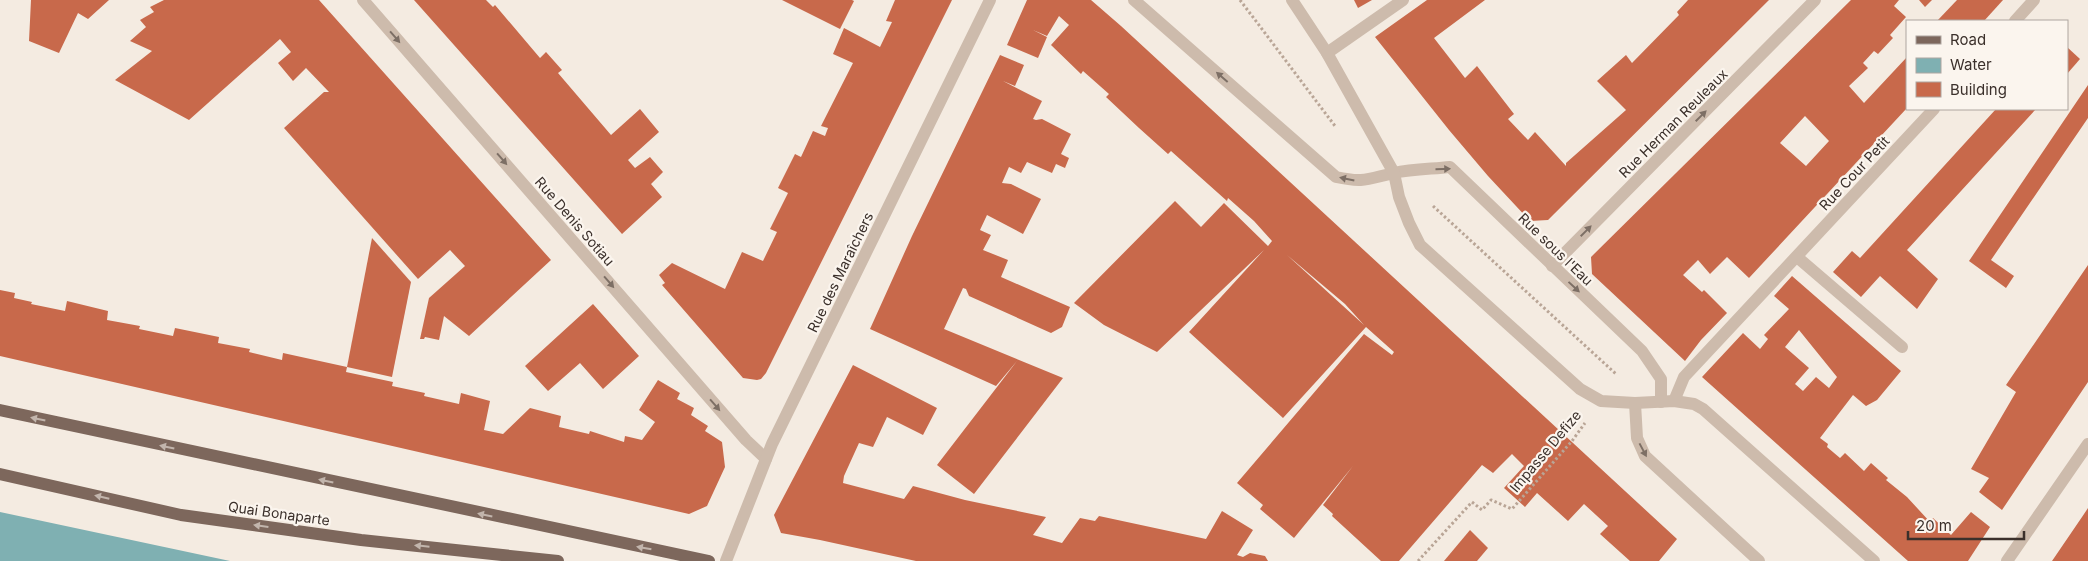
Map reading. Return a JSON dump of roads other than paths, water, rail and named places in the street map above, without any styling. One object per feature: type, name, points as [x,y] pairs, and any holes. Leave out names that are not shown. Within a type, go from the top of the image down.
[{"type":"main road","points":[[0,410],[709,561]]},
{"type":"main road","name":"Quai Bonaparte","points":[[0,474],[181,515],[360,540],[558,561]]},
{"type":"street","name":"Rue Denis Sotiau","points":[[363,0],[746,440],[766,459]]},
{"type":"street","name":"Rue des Maraîchers","points":[[726,561],[766,459],[990,0]]},
{"type":"street","name":"Rue sous l'Eau","points":[[1134,0],[1336,177],[1357,181],[1375,179],[1394,173],[1450,167],[1642,351],[1661,379],[1661,402]]},
{"type":"street","points":[[1292,0],[1327,53],[1394,173],[1399,197],[1420,245],[1580,389],[1601,401],[1635,403],[1674,401],[1694,404],[1703,409],[1874,561]]},
{"type":"street","points":[[1327,53],[1403,0]]},
{"type":"street","name":"Rue Herman Reuleaux","points":[[1552,266],[1815,0]]},
{"type":"street","points":[[2016,20],[2034,0]]},
{"type":"street","name":"Rue Cour Petit","points":[[1674,401],[1684,377],[1933,110]]},
{"type":"street","points":[[1797,257],[1902,347]]},
{"type":"street","points":[[1635,403],[1637,438],[1645,456],[1759,561]]},
{"type":"street","points":[[2007,561],[2088,444]]},
{"type":"water","points":[[0,512],[230,561],[0,561]]}]
